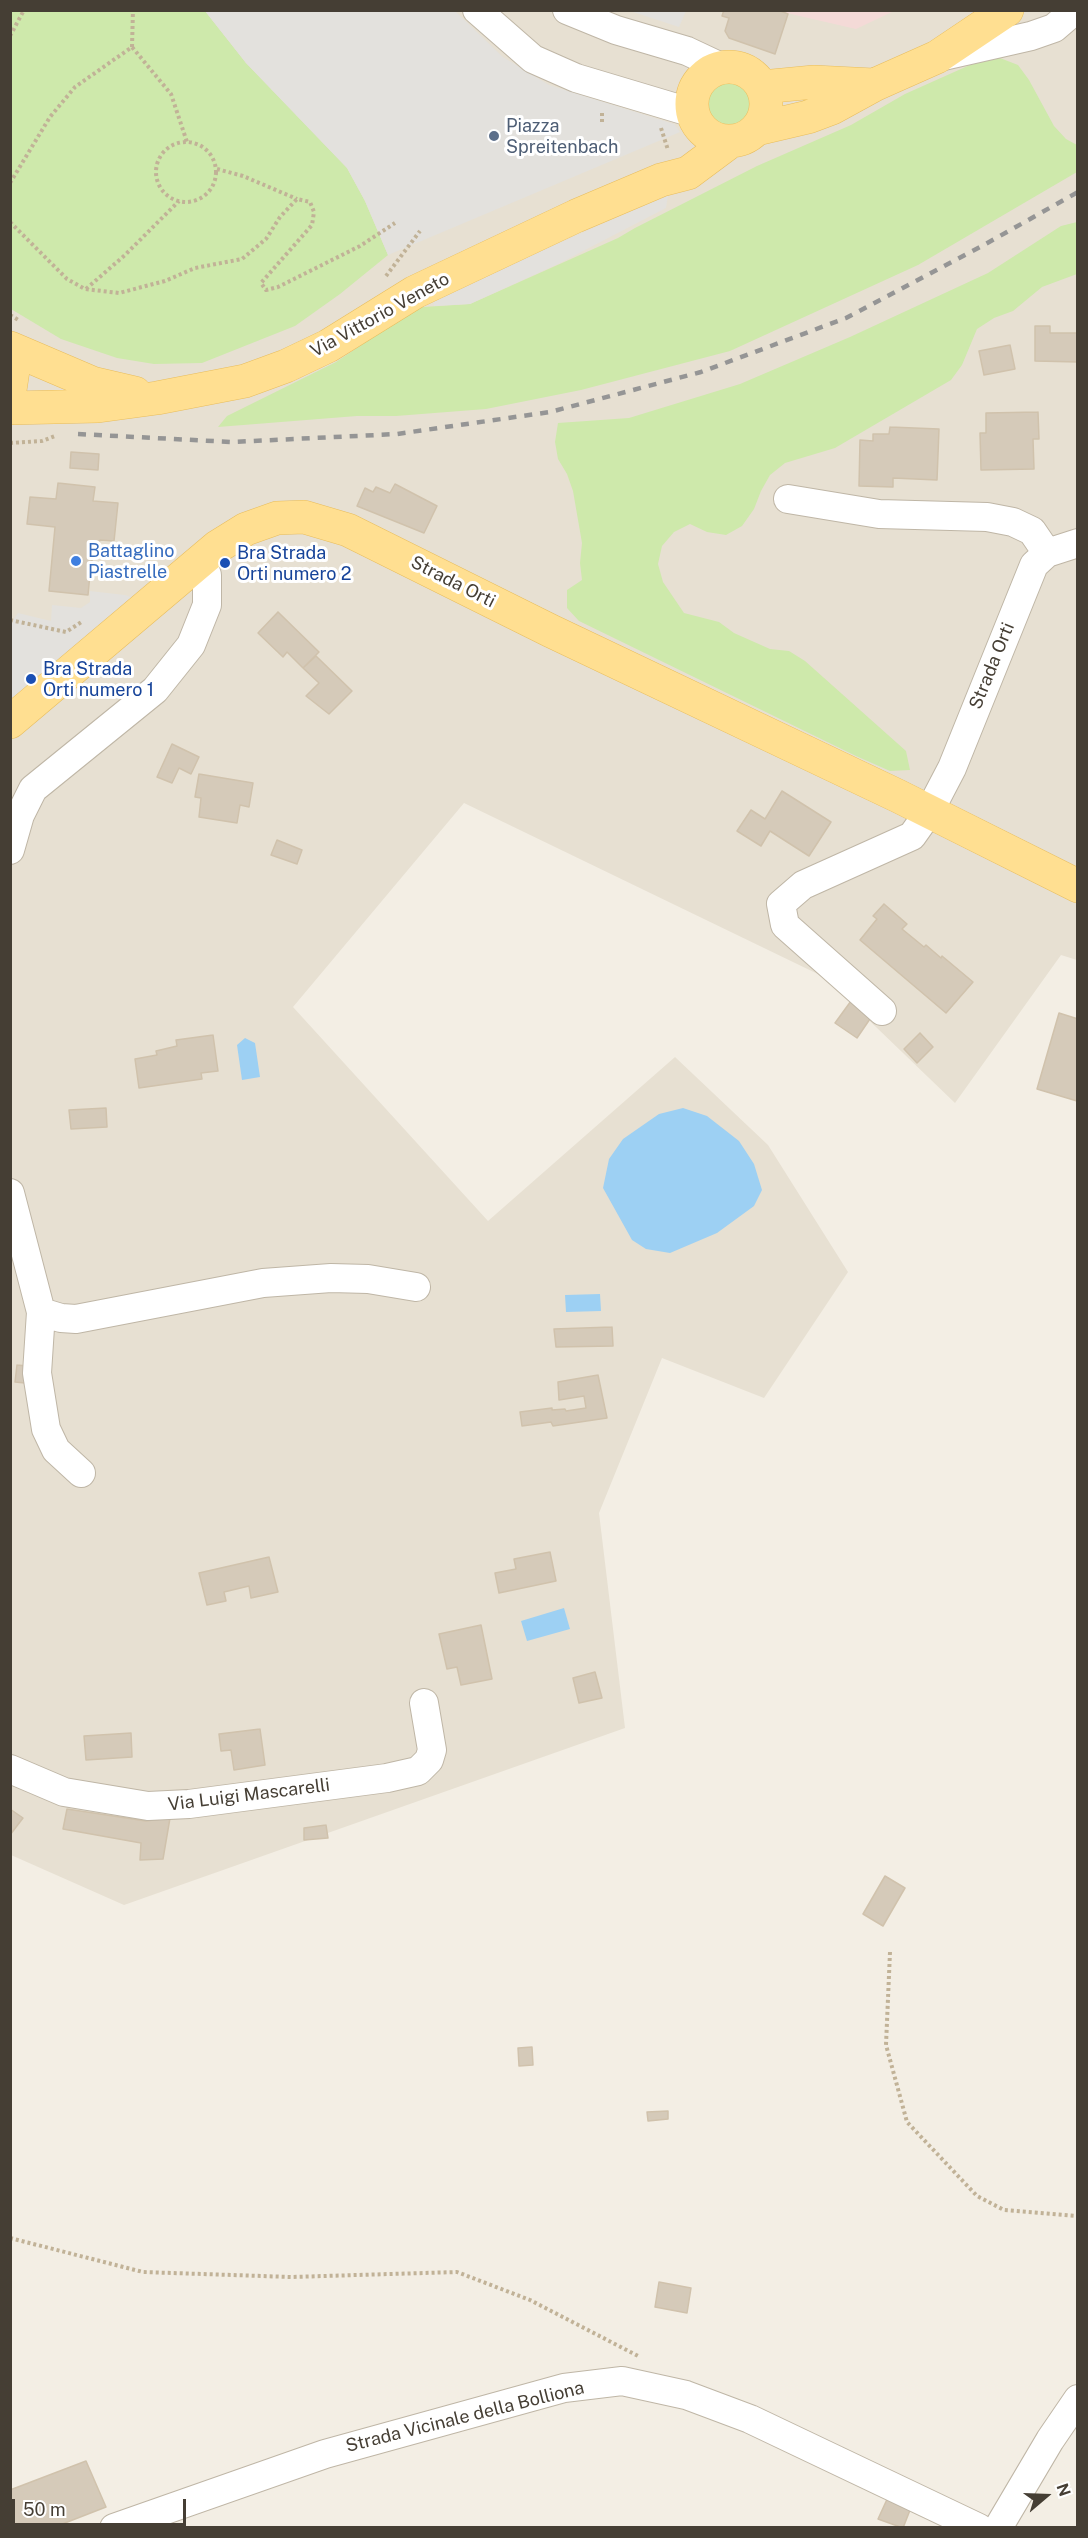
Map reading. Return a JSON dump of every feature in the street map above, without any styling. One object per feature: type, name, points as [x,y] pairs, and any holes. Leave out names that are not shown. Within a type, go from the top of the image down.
[{"type":"main road","points":[[695,118],[712,137],[744,135],[808,117],[832,108],[874,85],[937,57],[1007,10]]},
{"type":"main road","points":[[668,175],[689,152],[695,118],[692,101],[695,89],[710,71],[733,66],[755,77],[762,87],[766,98],[766,109],[744,135]]},
{"type":"main road","points":[[762,87],[814,82],[874,85]]},
{"type":"main road","name":"Via Vittorio Veneto","points":[[10,408],[98,406],[157,398],[244,381],[286,366],[328,346],[415,292],[668,175],[688,173],[744,135]]},
{"type":"main road","name":"Via Vittorio Veneto","points":[[20,337],[92,383],[157,398]]},
{"type":"main road","points":[[10,359],[13,370],[10,390]]},
{"type":"main road","name":"Strada Orti","points":[[10,722],[217,546],[246,530],[277,518],[304,517],[348,530],[1077,886]]},
{"type":"street","points":[[477,10],[533,59],[576,78],[652,101],[695,118]]},
{"type":"street","points":[[567,10],[616,30],[687,51],[721,67]]},
{"type":"street","points":[[937,57],[1031,36],[1054,28],[1075,10]]},
{"type":"street","points":[[788,500],[879,514],[987,517],[1013,522],[1032,531],[1047,553],[1077,543]]},
{"type":"street","name":"Strada Orti","points":[[929,812],[952,768],[1034,565],[1047,553]]},
{"type":"street","points":[[10,850],[20,815],[33,789],[155,690],[191,645],[207,605],[207,575],[201,560]]},
{"type":"street","points":[[882,1011],[785,925],[781,904],[802,885],[912,836],[929,812]]},
{"type":"street","points":[[10,1193],[40,1311],[38,1373],[46,1429],[56,1450],[81,1473]]},
{"type":"street","points":[[40,1311],[61,1318],[76,1319],[263,1283],[331,1278],[368,1279],[416,1287]]},
{"type":"street","name":"Via Luigi Mascarelli","points":[[10,1769],[64,1792],[148,1806],[189,1804],[387,1778],[418,1771],[429,1760],[432,1750],[424,1702]]},
{"type":"street","name":"Strada Vicinale della Bolliona","points":[[114,2528],[325,2454],[564,2388],[622,2381],[686,2395],[750,2419],[979,2528]]},
{"type":"street","points":[[998,2528],[1077,2399]]},
{"type":"path","points":[[10,36],[24,10]]},
{"type":"path","points":[[133,10],[132,47],[171,94],[187,142]]},
{"type":"path","points":[[10,183],[50,117],[75,87],[132,47]]},
{"type":"path","points":[[652,101],[668,175]]},
{"type":"path","points":[[187,142],[205,148],[217,169],[213,185],[199,199],[179,201],[171,197],[159,182],[158,163],[169,148],[187,142]]},
{"type":"path","points":[[217,169],[243,176],[297,199],[310,202],[314,212],[312,225],[261,283],[266,290],[278,287],[360,246],[395,223]]},
{"type":"path","points":[[10,222],[67,279],[85,289],[119,293],[165,281],[195,268],[242,259],[266,239],[280,217],[297,199]]},
{"type":"path","points":[[85,289],[125,255],[179,201]]},
{"type":"path","points":[[382,279],[420,231]]},
{"type":"path","points":[[10,315],[20,337]]},
{"type":"path","points":[[890,1952],[886,2044],[907,2122],[976,2196],[1004,2210],[1077,2216]]},
{"type":"path","points":[[10,2238],[143,2272],[291,2277],[457,2272],[530,2300],[646,2360]]},
{"type":"shaded area","points":[[686,10],[679,27],[630,11]]},
{"type":"shaded area","points":[[11,11],[1077,11],[1077,960],[1061,955],[955,1103],[824,977],[464,803],[293,1007],[488,1221],[675,1057],[768,1145],[848,1272],[764,1398],[662,1358],[599,1513],[625,1728],[124,1905],[11,1855]]},
{"type":"shaded area","name":"Piazza Spreitenbach","points":[[205,11],[455,11],[503,57],[549,85],[674,124],[680,132],[388,255],[365,201],[347,168],[246,63]]},
{"type":"shaded area","points":[[778,11],[894,11],[856,29]]},
{"type":"shaded area","points":[[668,195],[666,208],[560,263],[470,304],[434,306],[433,299]]},
{"type":"shaded area","points":[[90,591],[125,595],[148,603],[11,722],[11,623],[18,613],[51,621],[52,605],[81,608],[90,602]]},
{"type":"green space","points":[[11,11],[205,11],[246,63],[347,168],[365,201],[388,255],[340,294],[295,326],[202,363],[154,364],[117,358],[61,339],[11,309]]},
{"type":"green space","points":[[1000,58],[1018,65],[1029,80],[1054,126],[1066,139],[1077,145],[1077,172],[918,265],[730,351],[581,390],[486,409],[218,427],[227,416],[336,362],[409,313],[423,307],[470,304],[618,238],[757,166],[851,125],[905,94],[981,60]]},
{"type":"green space","points":[[729,83],[737,84],[744,89],[749,96],[749,112],[744,119],[737,124],[729,125],[721,124],[714,119],[709,112],[708,104],[709,96],[714,89],[721,84]]},
{"type":"green space","points":[[1077,222],[1077,274],[1042,287],[1013,311],[994,318],[977,329],[962,365],[951,380],[835,448],[785,463],[770,475],[754,509],[742,526],[726,535],[707,532],[690,524],[674,532],[662,546],[658,564],[663,582],[684,613],[719,622],[734,633],[770,649],[789,651],[805,661],[906,751],[910,770],[890,771],[856,756],[579,621],[567,608],[567,590],[582,580],[580,563],[582,543],[573,491],[558,459],[555,442],[558,423],[629,418],[740,384],[850,337],[988,273],[1061,226]]},
{"type":"water","points":[[245,1038],[255,1043],[260,1077],[242,1080],[237,1045]]},
{"type":"water","points":[[683,1108],[707,1116],[739,1141],[754,1164],[762,1190],[754,1206],[717,1233],[670,1253],[646,1249],[632,1240],[603,1188],[609,1159],[623,1139],[659,1114]]},
{"type":"water","points":[[600,1294],[601,1311],[566,1312],[565,1295]]},
{"type":"water","points":[[564,1608],[570,1629],[527,1641],[521,1621]]},
{"type":"building","points":[[724,10],[778,10],[788,14],[775,54],[729,38],[725,31],[729,18],[722,16]]},
{"type":"building","points":[[1035,326],[1050,326],[1050,333],[1078,333],[1078,362],[1035,361]]},
{"type":"building","points":[[1010,345],[1015,369],[984,375],[979,351]]},
{"type":"building","points":[[1038,412],[1039,439],[1033,439],[1034,469],[981,470],[980,433],[986,433],[986,413]]},
{"type":"building","points":[[890,427],[939,429],[937,480],[893,478],[893,487],[859,486],[860,440],[873,441],[873,434],[889,434]]},
{"type":"building","points":[[71,452],[99,454],[98,470],[70,468]]},
{"type":"building","points":[[58,483],[95,487],[93,501],[118,503],[114,541],[100,540],[91,563],[88,595],[49,591],[55,527],[27,524],[30,497],[56,499]]},
{"type":"building","points":[[395,484],[437,506],[424,533],[357,506],[365,488],[373,492],[376,487],[390,493]]},
{"type":"building","points":[[278,612],[319,652],[303,668],[287,652],[283,657],[258,633]]},
{"type":"building","points":[[316,656],[352,691],[329,714],[306,696],[319,683],[303,668]]},
{"type":"building","points":[[172,744],[199,757],[191,774],[179,768],[172,783],[157,777]]},
{"type":"building","points":[[199,774],[253,783],[249,807],[240,805],[237,823],[199,817],[201,798],[195,797]]},
{"type":"building","points":[[782,791],[831,822],[809,856],[770,831],[761,846],[737,831],[751,810],[765,819]]},
{"type":"building","points":[[277,840],[302,850],[297,864],[271,855]]},
{"type":"building","points":[[884,904],[907,924],[902,929],[924,947],[926,945],[941,958],[942,956],[973,982],[946,1013],[860,940],[877,919],[873,916]]},
{"type":"building","points":[[851,1001],[872,1016],[857,1038],[835,1023]]},
{"type":"building","points":[[1059,1013],[1078,1019],[1077,1101],[1037,1089]]},
{"type":"building","points":[[920,1033],[933,1047],[917,1063],[904,1049]]},
{"type":"building","points":[[213,1035],[218,1071],[201,1073],[202,1079],[139,1088],[135,1059],[157,1055],[156,1051],[177,1046],[176,1040]]},
{"type":"building","points":[[106,1108],[107,1127],[71,1129],[69,1110]]},
{"type":"building","points":[[612,1327],[613,1346],[556,1347],[554,1329]]},
{"type":"building","points":[[17,1365],[27,1366],[25,1383],[15,1382]]},
{"type":"building","points":[[598,1375],[607,1418],[553,1426],[551,1422],[522,1426],[520,1412],[552,1408],[552,1410],[565,1409],[566,1411],[586,1408],[584,1396],[559,1400],[558,1382]]},
{"type":"building","points":[[550,1552],[556,1581],[499,1593],[495,1573],[516,1569],[514,1559]]},
{"type":"building","points":[[269,1557],[278,1592],[251,1598],[249,1586],[224,1592],[226,1601],[207,1605],[199,1573]]},
{"type":"building","points":[[481,1625],[492,1679],[461,1685],[457,1667],[447,1669],[439,1634]]},
{"type":"building","points":[[595,1672],[602,1698],[579,1703],[573,1678]]},
{"type":"building","points":[[260,1729],[265,1765],[234,1770],[231,1750],[221,1751],[219,1734]]},
{"type":"building","points":[[131,1733],[132,1757],[86,1760],[84,1736]]},
{"type":"building","points":[[10,1809],[23,1818],[10,1835]]},
{"type":"building","points":[[67,1809],[146,1821],[170,1818],[163,1859],[140,1860],[141,1843],[63,1829]]},
{"type":"building","points":[[326,1825],[328,1838],[304,1840],[304,1828]]},
{"type":"building","points":[[885,1876],[905,1888],[883,1926],[863,1914]]},
{"type":"building","points":[[532,2047],[533,2065],[519,2066],[518,2048]]},
{"type":"building","points":[[668,2111],[668,2119],[648,2121],[647,2112]]},
{"type":"building","points":[[659,2282],[691,2288],[687,2313],[655,2307]]},
{"type":"building","points":[[86,2461],[106,2507],[52,2528],[10,2528],[10,2490]]},
{"type":"building","points":[[889,2495],[912,2505],[903,2528],[878,2519]]},
{"type":"railway","points":[[78,434],[232,442],[397,434],[550,412],[701,372],[846,318],[1078,192]]},
{"type":"place","name":"Piazza Spreitenbach","points":[[494,136]]},
{"type":"place","name":"Battaglino Piastrelle","points":[[76,561]]},
{"type":"place","name":"Bra Strada Orti numero 2","points":[[225,563]]},
{"type":"place","name":"Bra Strada Orti numero 1","points":[[31,679]]}]
